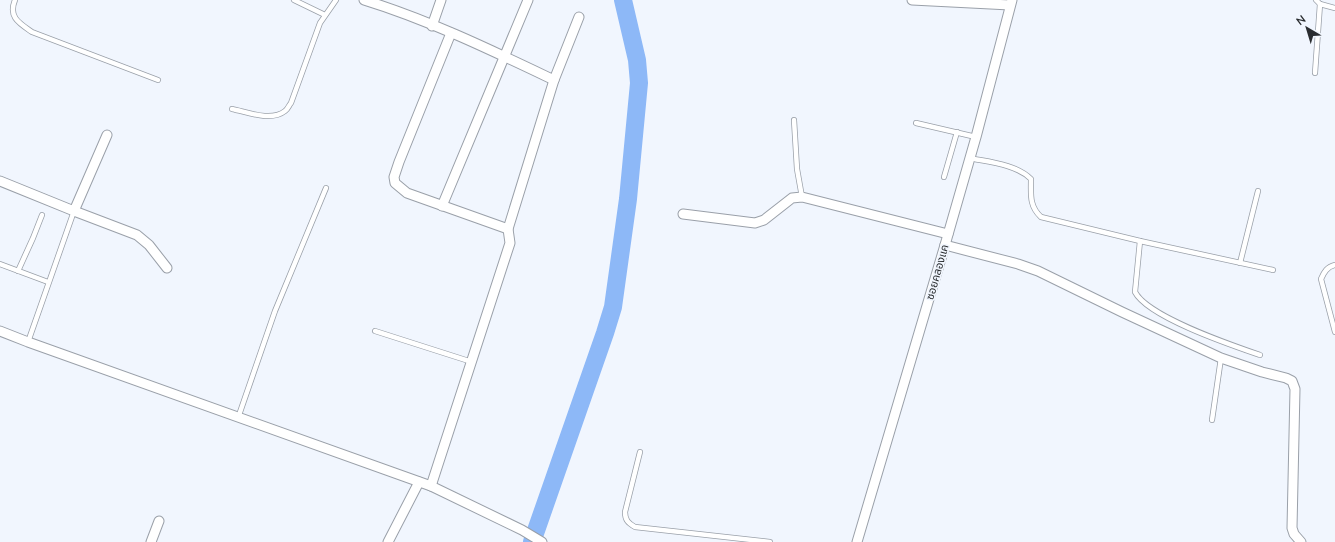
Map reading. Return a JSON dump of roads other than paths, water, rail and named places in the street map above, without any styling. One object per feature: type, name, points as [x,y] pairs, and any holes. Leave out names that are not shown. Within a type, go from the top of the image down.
[{"type":"street","points":[[432,26],[441,0]]},
{"type":"street","points":[[442,206],[528,0]]},
{"type":"street","points":[[912,0],[1011,2]]},
{"type":"street","points":[[370,1],[504,56],[554,80]]},
{"type":"street","name":"ซอยคลองแค","points":[[857,542],[945,245],[976,136],[1011,2]]},
{"type":"street","points":[[431,486],[510,244],[508,229],[554,80],[579,17]]},
{"type":"street","points":[[451,34],[394,177],[395,183],[407,193],[508,229]]},
{"type":"street","points":[[74,211],[107,135]]},
{"type":"street","points":[[0,180],[136,235],[149,245],[167,268]]},
{"type":"street","points":[[683,214],[756,223],[764,220],[792,198],[802,197],[948,234]]},
{"type":"street","points":[[945,245],[1018,264],[1038,271],[1221,358],[1292,381],[1295,389],[1292,528],[1294,534],[1301,542]]},
{"type":"street","points":[[0,331],[238,418],[431,486],[522,530],[542,542]]},
{"type":"street","points":[[388,542],[419,482]]},
{"type":"street","points":[[151,542],[159,521]]},
{"type":"lane","points":[[15,0],[12,8],[14,16],[21,25],[32,32],[158,80]]},
{"type":"lane","points":[[294,0],[325,15]]},
{"type":"lane","points":[[232,109],[266,116],[275,115],[285,111],[291,103],[314,37],[325,15],[336,0]]},
{"type":"lane","points":[[1316,0],[1320,4],[1335,8]]},
{"type":"lane","points":[[1315,74],[1320,4]]},
{"type":"lane","points":[[794,120],[797,170],[802,197]]},
{"type":"lane","points":[[916,123],[976,136]]},
{"type":"lane","points":[[944,177],[957,132]]},
{"type":"lane","points":[[969,158],[1016,169],[1025,173],[1031,179],[1032,202],[1035,211],[1042,217],[1140,241],[1274,270]]},
{"type":"lane","points":[[238,418],[274,311],[326,188]]},
{"type":"lane","points":[[1240,262],[1258,190]]},
{"type":"lane","points":[[28,342],[74,211]]},
{"type":"lane","points":[[18,271],[42,215]]},
{"type":"lane","points":[[1140,241],[1135,292],[1138,298],[1153,310],[1213,338],[1260,355]]},
{"type":"lane","points":[[0,264],[48,282]]},
{"type":"lane","points":[[1335,265],[1324,271],[1321,279],[1335,332]]},
{"type":"lane","points":[[375,331],[472,362]]},
{"type":"lane","points":[[1212,420],[1221,358]]},
{"type":"lane","points":[[640,452],[625,512],[625,518],[629,523],[635,527],[770,542]]},
{"type":"waterway","points":[[532,542],[613,307],[628,199],[639,83],[637,60],[623,0]]}]
